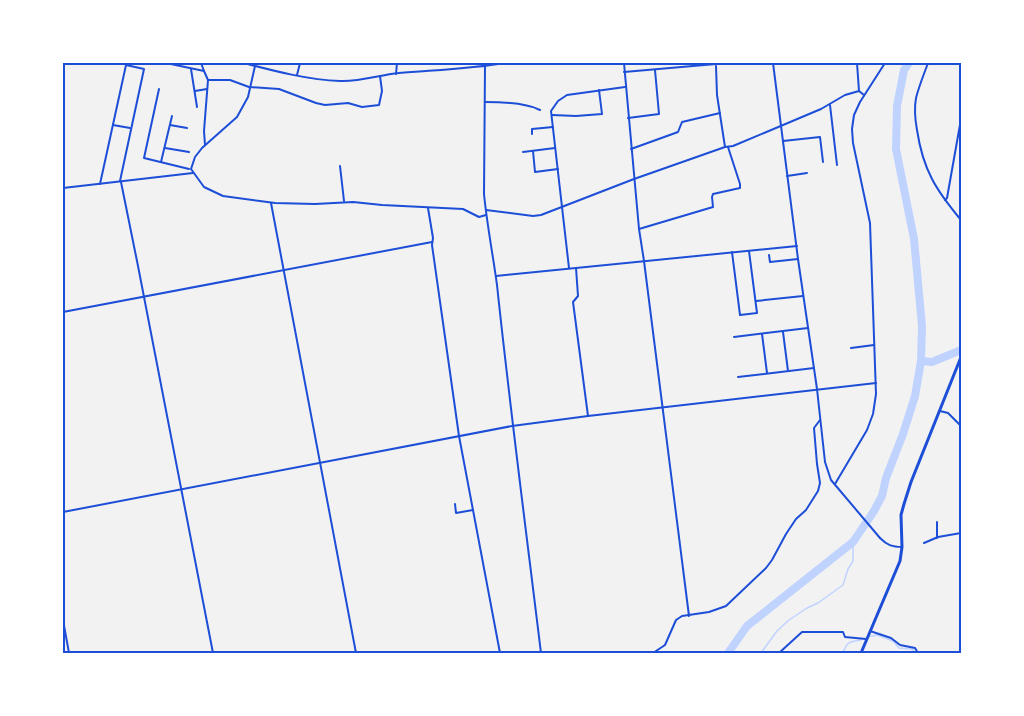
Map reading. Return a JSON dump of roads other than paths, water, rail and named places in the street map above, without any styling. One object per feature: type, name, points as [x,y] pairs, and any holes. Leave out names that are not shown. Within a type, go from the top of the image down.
[{"type":"main road","points":[[861,653],[896,573],[902,547],[904,504],[961,357]]},
{"type":"street","points":[[166,63],[204,71]]},
{"type":"street","points":[[201,63],[208,80],[205,146]]},
{"type":"street","points":[[244,63],[297,75],[341,81],[505,63]]},
{"type":"street","points":[[297,75],[300,63]]},
{"type":"street","points":[[396,74],[397,63]]},
{"type":"street","points":[[624,63],[639,229],[689,615]]},
{"type":"street","points":[[773,63],[825,462],[836,486],[880,538],[886,544],[902,547]]},
{"type":"street","points":[[857,63],[859,91],[864,95]]},
{"type":"street","points":[[836,486],[867,430],[873,414],[876,382],[870,222],[852,129],[854,115],[864,95],[885,63]]},
{"type":"street","points":[[928,63],[916,97],[915,110],[920,145],[925,165],[935,187],[961,220]]},
{"type":"street","points":[[624,72],[716,64],[717,95],[726,147],[740,184],[740,188],[713,194],[713,207],[639,229]]},
{"type":"street","points":[[100,184],[126,65],[144,69],[120,182],[213,653]]},
{"type":"street","points":[[191,169],[195,158],[205,146],[237,117],[248,97],[255,66]]},
{"type":"street","points":[[485,66],[484,194],[486,215],[496,276],[512,426],[541,653]]},
{"type":"street","points":[[191,69],[197,107]]},
{"type":"street","points":[[628,118],[659,114],[655,69]]},
{"type":"street","points":[[208,80],[230,80],[249,87],[279,89],[325,105],[348,103],[362,107],[379,105],[382,91],[380,76]]},
{"type":"street","points":[[569,268],[551,111],[558,101],[567,95],[625,87]]},
{"type":"street","points":[[159,89],[144,158],[191,169],[204,187],[223,196],[271,203],[344,203],[463,208],[479,217],[486,215]]},
{"type":"street","points":[[195,91],[207,89]]},
{"type":"street","points":[[552,115],[602,114],[599,90]]},
{"type":"street","points":[[486,210],[533,216],[562,207],[634,179],[733,146],[830,105],[845,95],[859,91]]},
{"type":"street","points":[[485,102],[532,106],[540,110]]},
{"type":"street","points":[[830,105],[837,165]]},
{"type":"street","points":[[631,149],[678,132],[682,122],[720,113]]},
{"type":"street","points":[[161,162],[172,116]]},
{"type":"street","points":[[945,200],[961,119]]},
{"type":"street","points":[[113,125],[130,128]]},
{"type":"street","points":[[170,125],[187,128]]},
{"type":"street","points":[[532,134],[532,129],[553,127]]},
{"type":"street","points":[[819,132],[823,162]]},
{"type":"street","points":[[783,141],[820,137]]},
{"type":"street","points":[[165,148],[189,152]]},
{"type":"street","points":[[523,152],[555,148]]},
{"type":"street","points":[[533,151],[536,172],[558,169]]},
{"type":"street","points":[[340,166],[344,203]]},
{"type":"street","points":[[63,188],[194,173]]},
{"type":"street","points":[[787,176],[807,173]]},
{"type":"street","points":[[271,203],[356,653]]},
{"type":"street","points":[[428,208],[459,436],[500,653]]},
{"type":"street","points":[[63,312],[432,242]]},
{"type":"street","points":[[496,276],[796,246]]},
{"type":"street","points":[[732,252],[740,315],[757,314],[749,251]]},
{"type":"street","points":[[769,255],[770,262],[798,259]]},
{"type":"street","points":[[576,268],[578,296],[573,302],[588,416]]},
{"type":"street","points":[[756,301],[803,296]]},
{"type":"street","points":[[734,336],[808,328]]},
{"type":"street","points":[[783,331],[788,371]]},
{"type":"street","points":[[762,333],[767,373]]},
{"type":"street","points":[[851,348],[874,345]]},
{"type":"street","points":[[738,376],[814,368]]},
{"type":"street","points":[[63,512],[512,426],[876,382]]},
{"type":"street","points":[[940,411],[948,414],[961,426]]},
{"type":"street","points":[[653,653],[665,645],[676,620],[682,616],[719,609],[734,599],[766,568],[796,519],[806,510],[818,491],[820,483],[814,428],[820,420]]},
{"type":"street","points":[[455,504],[456,513],[473,510]]},
{"type":"street","points":[[937,522],[937,538]]},
{"type":"street","points":[[924,543],[961,533]]},
{"type":"street","points":[[63,620],[69,653]]},
{"type":"street","points":[[870,631],[891,638],[900,645],[915,648],[918,653]]},
{"type":"street","points":[[779,653],[802,632],[843,632],[845,637],[866,639]]},
{"type":"waterway","points":[[728,653],[747,626],[853,542],[882,496],[886,478],[915,396],[921,361],[922,326],[914,239],[896,149],[897,106],[904,70],[909,63]]},
{"type":"waterway","points":[[921,361],[932,362],[961,350]]},
{"type":"waterway","points":[[761,653],[777,631],[789,620],[843,585],[853,561],[853,542]]},
{"type":"waterway","points":[[868,637],[877,635],[893,641],[899,648],[912,649],[915,653]]},
{"type":"waterway","points":[[843,653],[849,643],[861,640]]}]
